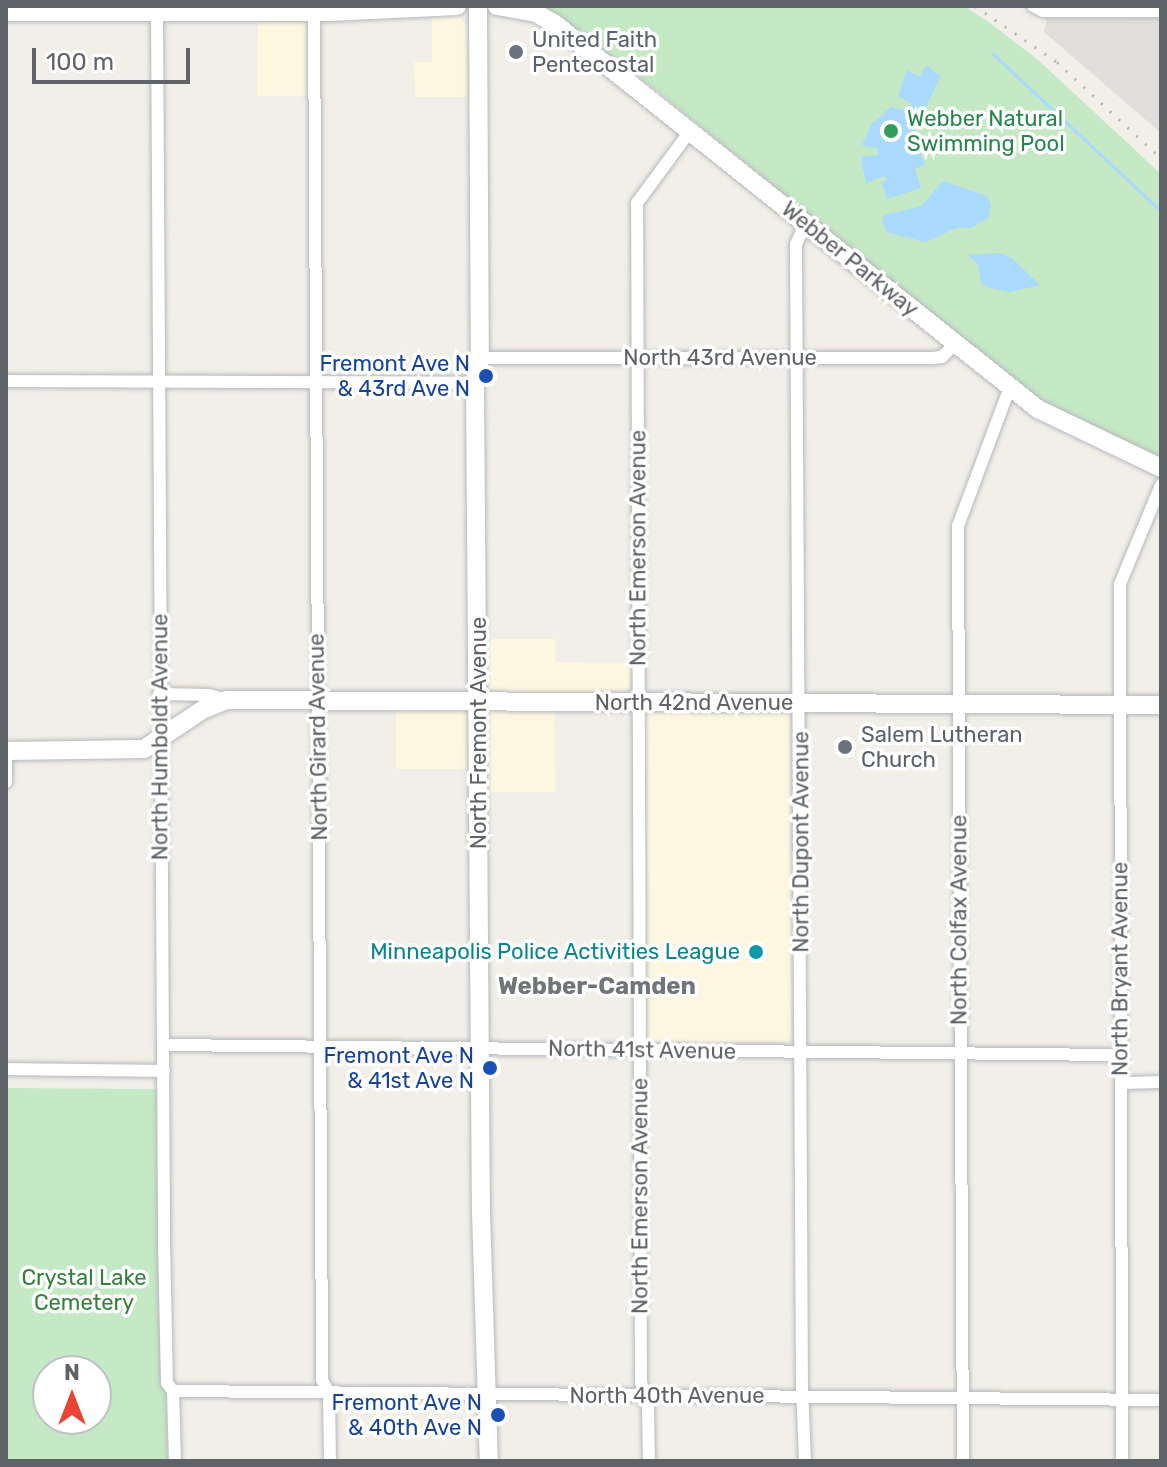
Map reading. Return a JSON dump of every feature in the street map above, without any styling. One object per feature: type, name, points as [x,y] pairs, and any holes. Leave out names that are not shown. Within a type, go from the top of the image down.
[{"type":"street","points":[[6,12],[70,9],[314,12],[457,6]]},
{"type":"street","name":"North Fremont Avenue","points":[[478,6],[480,358],[475,383],[480,1048],[485,1394],[489,1461]]},
{"type":"street","name":"Webber Parkway","points":[[497,6],[536,13],[555,24],[955,344],[1057,420],[1161,468]]},
{"type":"street","points":[[1033,6],[1043,11],[1161,11]]},
{"type":"street","name":"North Humboldt Avenue","points":[[157,12],[159,741],[167,1383],[173,1391],[175,1461]]},
{"type":"street","name":"North Girard Avenue","points":[[314,12],[322,1380],[329,1393],[330,1461]]},
{"type":"street","name":"North Emerson Avenue","points":[[649,1461],[645,1395],[641,1382],[637,203],[690,131]]},
{"type":"street","name":"North Dupont Avenue","points":[[805,224],[796,244],[803,1052],[802,1397],[805,1461]]},
{"type":"street","name":"North 43rd Avenue","points":[[480,358],[932,358],[942,357],[955,344]]},
{"type":"street","points":[[6,381],[475,383]]},
{"type":"street","name":"North Colfax Avenue","points":[[963,1461],[958,526],[1010,387]]},
{"type":"street","name":"North Bryant Avenue","points":[[1122,1461],[1120,584],[1161,485]]},
{"type":"street","name":"North 42nd Avenue","points":[[159,694],[209,695],[227,700],[1161,705]]},
{"type":"street","name":"North 42nd Avenue","points":[[6,753],[130,751],[159,741],[202,710],[227,700]]},
{"type":"street","points":[[6,753],[6,782]]},
{"type":"street","name":"North 41st Avenue","points":[[163,1045],[1121,1055]]},
{"type":"street","points":[[6,1069],[164,1071]]},
{"type":"street","points":[[1121,1083],[1161,1082]]},
{"type":"street","name":"North 40th Avenue","points":[[173,1391],[1161,1400]]},
{"type":"shaded area","points":[[458,15],[467,27],[468,97],[415,97],[414,62],[432,62],[432,17]]},
{"type":"shaded area","points":[[1161,18],[1161,133],[1044,32],[1047,19]]},
{"type":"shaded area","points":[[258,19],[303,19],[308,22],[309,96],[257,96]]},
{"type":"shaded area","points":[[485,639],[555,639],[555,662],[630,663],[630,685],[623,693],[494,693],[485,687]]},
{"type":"shaded area","points":[[453,706],[468,713],[468,769],[396,769],[396,710],[442,711]]},
{"type":"shaded area","points":[[488,707],[554,710],[555,792],[486,792],[484,711]]},
{"type":"shaded area","points":[[786,711],[789,714],[791,1036],[787,1041],[650,1042],[644,1036],[644,712]]},
{"type":"green space","points":[[539,6],[964,6],[990,23],[1037,59],[1161,174],[1161,459],[1044,405],[630,69],[622,67],[556,14]]},
{"type":"green space","name":"Crystal Lake Cemetery","points":[[6,1088],[158,1089],[168,1461],[6,1461]]},
{"type":"water","name":"Webber Natural Swimming Pool","points":[[926,65],[941,76],[915,129],[915,141],[925,164],[915,169],[921,188],[887,199],[881,182],[887,180],[885,176],[866,183],[863,170],[861,157],[878,155],[878,149],[862,145],[871,125],[891,107],[909,111],[912,104],[898,96],[907,70],[920,77]]},
{"type":"water","points":[[943,181],[987,196],[991,205],[989,217],[972,228],[956,228],[926,242],[888,233],[882,223],[884,215],[921,206]]},
{"type":"water","points":[[1000,253],[1013,259],[1040,285],[1009,292],[986,287],[981,282],[978,265],[968,255]]},
{"type":"waterway","points":[[992,53],[1161,211]]},
{"type":"railway","points":[[975,6],[1057,62],[1161,158]]},
{"type":"place","name":"United Faith Pentecostal","points":[[516,52]]},
{"type":"place","name":"Webber Natural Swimming Pool","points":[[891,131]]},
{"type":"place","name":"Fremont Ave N & 43rd Ave N","points":[[486,376]]},
{"type":"place","name":"Salem Lutheran Church","points":[[845,747]]},
{"type":"place","name":"Minneapolis Police Activities League","points":[[756,952]]},
{"type":"place","name":"Fremont Ave N & 41st Ave N","points":[[490,1068]]},
{"type":"place","name":"Fremont Ave N & 40th Ave N","points":[[498,1415]]},
{"type":"district","name":"Webber-Camden","points":[[597,987]]}]
